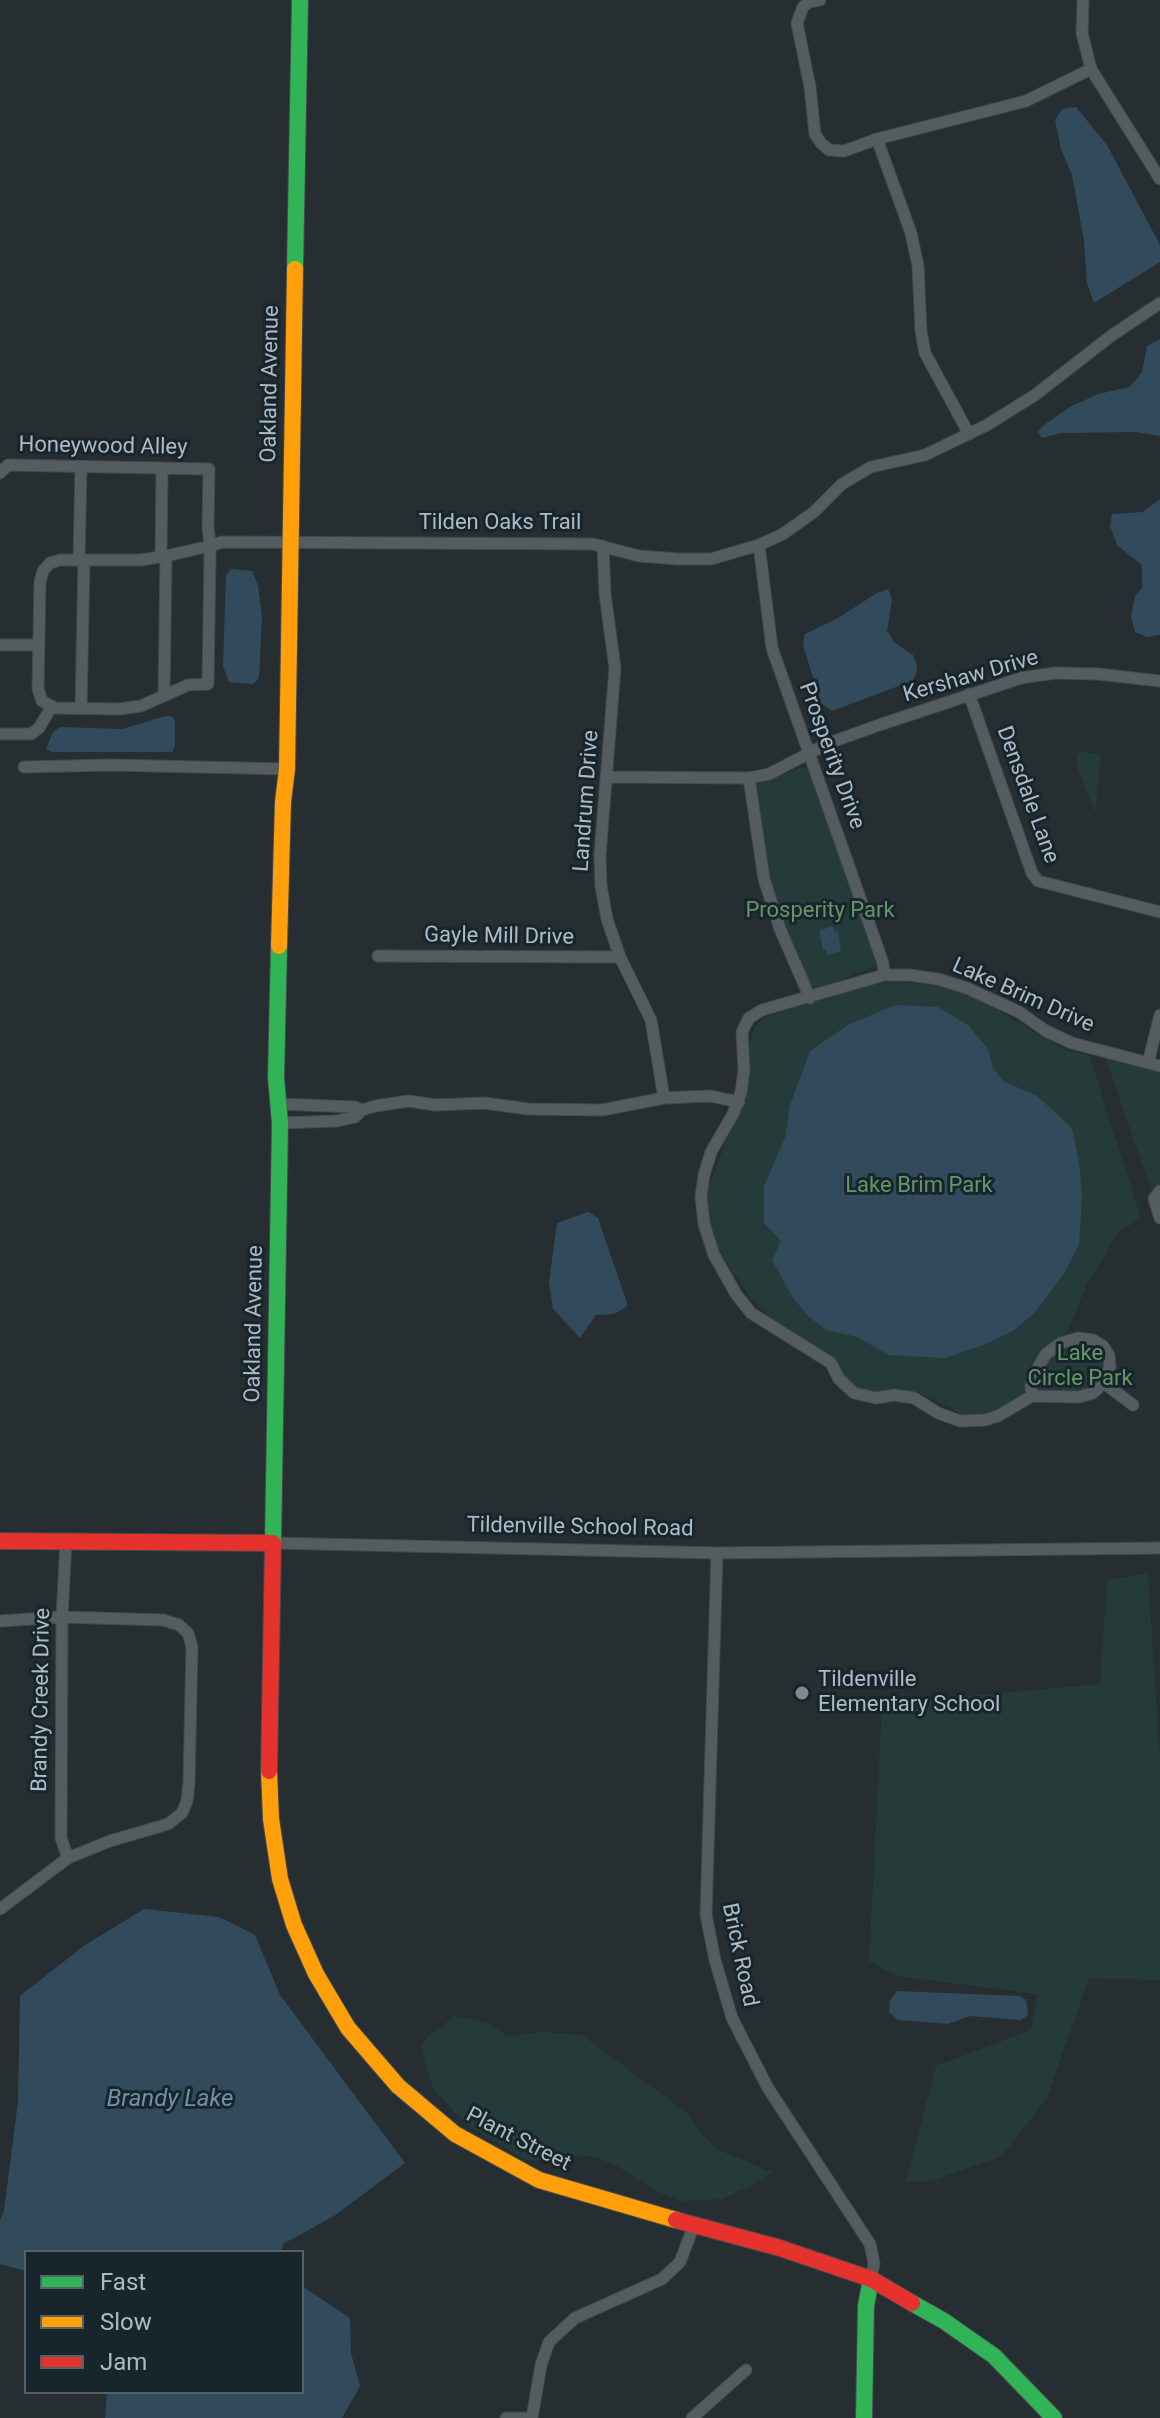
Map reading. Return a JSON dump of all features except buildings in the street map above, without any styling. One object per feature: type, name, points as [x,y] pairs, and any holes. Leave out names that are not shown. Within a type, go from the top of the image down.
[{"type":"street","name":"Oakland Avenue","points":[[273,1543],[280,1123],[276,1078],[287,769],[300,0]]},
{"type":"street","points":[[820,0],[803,7],[797,23],[810,87],[815,134],[829,150],[844,151],[877,139],[1026,101],[1091,69]]},
{"type":"street","points":[[1083,0],[1082,33],[1091,69],[1160,179]]},
{"type":"street","points":[[877,139],[911,233],[918,266],[925,353],[969,434]]},
{"type":"street","name":"Tilden Oaks Trail","points":[[39,645],[40,582],[43,571],[50,563],[164,556],[222,542],[593,544],[639,556],[678,559],[711,559],[759,545],[796,525],[842,484],[871,467],[925,455],[969,434],[1035,395],[1111,336],[1160,303]]},
{"type":"street","name":"Honeywood Alley","points":[[0,473],[8,465],[209,469],[210,546]]},
{"type":"street","points":[[81,467],[81,708]]},
{"type":"street","points":[[162,468],[164,696]]},
{"type":"street","name":"Prosperity Drive","points":[[759,545],[772,648],[883,963],[884,975]]},
{"type":"street","points":[[0,645],[39,645],[38,689],[42,701],[52,706],[119,709],[141,706],[188,685],[208,684],[210,546]]},
{"type":"street","name":"Landrum Drive","points":[[603,546],[605,594],[615,668],[600,855],[601,886],[607,919],[620,957],[651,1020],[664,1098]]},
{"type":"street","name":"Kershaw Drive","points":[[810,754],[829,743],[1021,678],[1055,673],[1160,681]]},
{"type":"street","name":"Densdale Lane","points":[[969,694],[1032,873],[1038,881],[1160,912]]},
{"type":"street","points":[[0,734],[31,734],[39,728],[52,706]]},
{"type":"street","points":[[607,777],[749,778],[769,774],[810,754]]},
{"type":"street","points":[[24,767],[110,765],[287,769]]},
{"type":"street","points":[[749,778],[764,879],[780,929],[810,998]]},
{"type":"street","name":"Gayle Mill Drive","points":[[378,956],[620,957]]},
{"type":"street","name":"Lake Brim Drive","points":[[1104,1383],[1086,1395],[1032,1396],[998,1416],[960,1421],[938,1413],[914,1398],[894,1395],[876,1398],[854,1393],[839,1379],[831,1363],[751,1313],[736,1294],[714,1255],[704,1224],[701,1197],[704,1175],[711,1152],[739,1102],[744,1070],[742,1032],[749,1018],[762,1010],[884,975],[923,977],[967,988],[1019,1012],[1061,1038],[1154,1064]]},
{"type":"street","points":[[1154,1064],[1160,1015]]},
{"type":"street","points":[[279,1104],[355,1107],[362,1110],[409,1101],[435,1105],[484,1103],[528,1109],[602,1110],[664,1098],[710,1096],[739,1102]]},
{"type":"street","points":[[280,1123],[336,1121],[355,1117],[362,1110]]},
{"type":"street","points":[[1160,1191],[1154,1199],[1160,1218]]},
{"type":"street","points":[[1032,1396],[1031,1386],[1046,1354],[1061,1343],[1078,1338],[1099,1343],[1109,1355],[1110,1367],[1104,1383],[1133,1405]]},
{"type":"street","name":"Tildenville School Road","points":[[0,1541],[273,1543],[717,1553],[1160,1548]]},
{"type":"street","name":"Brandy Creek Drive","points":[[66,1541],[62,1617],[61,1838],[68,1858]]},
{"type":"street","name":"Plant Street","points":[[273,1543],[269,1760],[274,1850],[294,1925],[316,1974],[348,2028],[398,2086],[455,2134],[539,2180],[579,2194],[780,2248],[871,2279],[944,2321],[994,2356],[1054,2418]]},
{"type":"street","name":"Brick Road","points":[[717,1553],[706,1915],[715,1960],[732,2018],[768,2088],[870,2244],[874,2263],[871,2279]]},
{"type":"street","points":[[0,1621],[62,1617],[163,1620],[179,1625],[188,1633],[192,1647],[189,1783],[182,1813],[168,1824],[110,1841],[68,1858],[0,1909]]},
{"type":"street","points":[[532,2418],[541,2365],[549,2342],[575,2318],[662,2279],[680,2262],[694,2225]]},
{"type":"street","points":[[864,2418],[866,2306],[871,2279]]},
{"type":"street","points":[[692,2418],[746,2370]]},
{"type":"street","points":[[506,2418],[525,2418]]},
{"type":"green space","points":[[1081,752],[1095,753],[1101,757],[1095,813],[1076,763],[1077,755]]},
{"type":"green space","name":"Prosperity Park","points":[[802,767],[809,770],[877,965],[821,988],[812,988],[782,919],[768,869],[756,785]]},
{"type":"green space","name":"Lake Brim Park","points":[[877,983],[943,986],[983,1001],[1064,1050],[1089,1055],[1141,1218],[1116,1234],[1088,1281],[1066,1336],[1032,1362],[1025,1396],[1000,1411],[968,1417],[918,1392],[866,1392],[844,1381],[832,1361],[774,1321],[751,1299],[715,1244],[705,1199],[750,1073],[747,1049],[756,1025],[768,1016]]},
{"type":"green space","points":[[1106,1059],[1160,1072],[1160,1183],[1151,1190]]},
{"type":"green space","name":"Lake Circle Park","points":[[1089,1344],[1099,1350],[1105,1365],[1099,1380],[1080,1391],[1039,1390],[1036,1386],[1046,1360],[1062,1348]]},
{"type":"green space","points":[[1148,1573],[1160,1760],[1160,1980],[1089,1978],[1047,2098],[1002,2156],[932,2181],[906,2181],[936,2066],[1031,2030],[1037,1994],[897,1976],[869,1961],[882,1704],[1100,1684],[1107,1580]]},
{"type":"green space","points":[[455,2016],[488,2023],[508,2036],[543,2032],[582,2035],[686,2112],[719,2150],[772,2172],[761,2181],[723,2199],[680,2201],[598,2158],[578,2155],[566,2159],[525,2160],[467,2125],[433,2089],[421,2048],[427,2037]]},
{"type":"water","points":[[1076,107],[1107,145],[1160,245],[1160,262],[1094,303],[1087,283],[1084,241],[1072,175],[1061,149],[1055,120],[1062,109]]},
{"type":"water","points":[[1160,339],[1160,436],[1136,432],[1062,433],[1042,438],[1038,432],[1044,425],[1070,407],[1098,394],[1130,387],[1142,372],[1147,346]]},
{"type":"water","points":[[1160,499],[1160,635],[1147,637],[1135,632],[1131,617],[1135,596],[1142,588],[1142,565],[1118,546],[1110,527],[1112,514],[1143,512]]},
{"type":"water","points":[[231,569],[252,571],[258,585],[262,616],[259,678],[253,684],[229,682],[223,666],[226,575]]},
{"type":"water","points":[[888,589],[892,600],[887,631],[895,643],[913,655],[916,674],[912,681],[832,711],[821,703],[803,645],[805,634]]},
{"type":"water","points":[[165,716],[175,720],[175,746],[172,752],[52,752],[46,749],[53,732],[60,727],[123,729]]},
{"type":"water","points":[[832,926],[835,932],[838,931],[841,951],[828,955],[826,949],[823,950],[819,931]]},
{"type":"water","name":"Lake Brim Park","points":[[895,1005],[938,1007],[968,1025],[988,1049],[993,1068],[1003,1081],[1037,1096],[1072,1128],[1079,1163],[1082,1196],[1079,1244],[1063,1275],[1034,1313],[1013,1331],[945,1358],[889,1355],[857,1337],[827,1330],[809,1317],[794,1299],[772,1260],[781,1241],[764,1223],[764,1186],[785,1138],[790,1105],[810,1051],[848,1025]]},
{"type":"water","points":[[588,1212],[598,1218],[628,1306],[614,1314],[596,1315],[580,1338],[553,1309],[549,1282],[557,1223]]},
{"type":"water","name":"Brandy Lake","points":[[144,1909],[219,1917],[255,1935],[280,1995],[405,2163],[334,2216],[283,2244],[282,2250],[24,2250],[24,2270],[0,2264],[0,2220],[4,2211],[18,2101],[20,1996],[85,1945]]},
{"type":"water","points":[[897,1991],[1019,1996],[1026,2000],[1028,2015],[1021,2020],[970,2016],[948,2024],[897,2020],[889,2012],[890,2000]]},
{"type":"water","points":[[304,2287],[350,2318],[351,2353],[360,2386],[342,2418],[105,2418],[107,2394],[304,2394]]},
{"type":"traffic: fast","points":[[295,269],[300,0]]},
{"type":"traffic: fast","points":[[273,1543],[280,1123],[276,1078],[279,946]]},
{"type":"traffic: fast","points":[[864,2418],[866,2306],[871,2279]]},
{"type":"traffic: fast","points":[[912,2303],[994,2356],[1054,2418]]},
{"type":"traffic: slow","points":[[279,946],[283,802],[287,769],[295,269]]},
{"type":"traffic: slow","points":[[269,1771],[271,1819],[280,1879],[294,1925],[316,1974],[348,2028],[398,2086],[455,2134],[539,2180],[676,2220]]},
{"type":"traffic: jam","points":[[0,1541],[273,1543],[269,1771]]},
{"type":"traffic: jam","points":[[676,2220],[780,2248],[871,2279],[912,2303]]},
{"type":"place","name":"Tildenville Elementary School","points":[[802,1693]]}]
